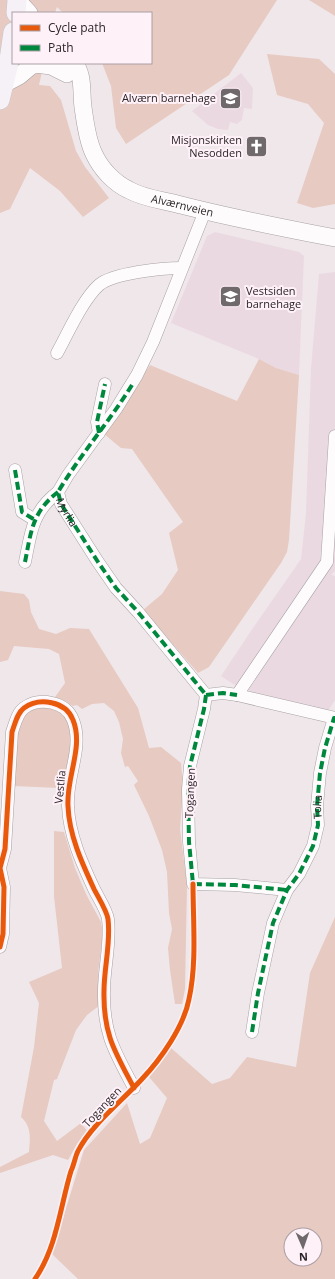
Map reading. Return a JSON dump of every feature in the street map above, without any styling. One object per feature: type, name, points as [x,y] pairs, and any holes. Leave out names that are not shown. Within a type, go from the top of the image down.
[{"type":"main road","points":[[16,12],[17,0]]},
{"type":"main road","points":[[17,0],[28,12]]},
{"type":"main road","points":[[2,92],[12,37]]},
{"type":"main road","name":"Alværnveien","points":[[2,92],[31,66],[36,64],[66,67],[83,106],[93,153],[110,177],[128,190],[141,196],[205,211],[335,238]]},
{"type":"street","name":"Myrlia","points":[[205,211],[174,292],[137,376],[116,410],[68,475],[58,492],[62,504],[116,588],[138,612],[206,695]]},
{"type":"street","points":[[57,353],[83,307],[99,285],[111,279],[155,269],[182,268]]},
{"type":"street","points":[[99,433],[97,422],[105,384]]},
{"type":"street","points":[[237,695],[327,562],[335,436]]},
{"type":"street","points":[[15,470],[22,512],[35,520]]},
{"type":"street","points":[[25,562],[35,520],[48,500],[58,492]]},
{"type":"street","name":"Tolia","points":[[206,695],[223,693],[237,695],[334,718],[325,748],[320,773],[317,806],[318,825],[313,846],[299,874],[287,890],[273,923],[258,993],[252,1032]]},
{"type":"street","name":"Togangen","points":[[206,695],[190,766],[188,789],[188,842],[193,884],[235,885],[287,890]]},
{"type":"street","name":"Vestlia","points":[[0,947],[3,934],[4,887],[0,868],[5,849],[12,732],[16,720],[24,708],[35,702],[44,701],[54,703],[66,710],[72,717],[76,728],[77,741],[69,783],[68,805],[71,828],[89,877],[108,918],[104,1016],[113,1048],[134,1088]]},
{"type":"shaded area","points":[[0,0],[277,0],[229,75],[126,144],[116,128],[111,86],[102,64],[152,64],[152,12],[62,12],[57,7],[55,12],[12,12],[12,64],[44,64],[39,85],[50,86],[61,100],[76,151],[85,167],[109,198],[83,217],[60,191],[30,168],[10,209],[0,213]]},
{"type":"shaded area","points":[[309,0],[335,0],[335,16]]},
{"type":"shaded area","points":[[267,54],[319,59],[335,74],[335,204],[313,208],[297,203],[324,123],[308,104],[277,95]]},
{"type":"shaded area","name":"Alværn barnehage","points":[[241,73],[253,88],[252,109],[244,108],[242,120],[237,124],[230,122],[228,130],[218,129],[208,125],[192,111]]},
{"type":"shaded area","points":[[215,232],[299,252],[304,256],[299,375],[276,368],[259,359],[171,323],[207,236]]},
{"type":"shaded area","points":[[335,272],[335,571],[331,575],[335,576],[335,700],[328,711],[254,694],[233,684],[221,676],[301,559],[306,513],[311,368],[319,274]]},
{"type":"shaded area","points":[[259,359],[276,368],[299,375],[287,552],[281,563],[209,667],[198,673],[143,610],[162,594],[178,570],[169,533],[183,522],[132,449],[121,448],[104,434],[150,365],[237,401]]},
{"type":"shaded area","points":[[0,591],[24,594],[29,600],[31,612],[39,629],[56,634],[70,628],[89,629],[138,708],[149,748],[161,747],[181,763],[183,788],[180,829],[187,885],[185,989],[182,1004],[175,1004],[170,970],[168,948],[172,929],[169,913],[167,872],[162,850],[149,816],[134,785],[138,781],[128,766],[125,767],[121,753],[123,739],[119,722],[114,711],[104,703],[92,704],[82,709],[77,705],[73,706],[55,697],[65,683],[59,654],[49,649],[14,646],[8,660],[0,662]]},
{"type":"shaded area","points":[[46,707],[64,713],[73,729],[70,757],[60,788],[13,786],[17,736],[23,718],[28,712],[34,709]]},
{"type":"shaded area","points":[[54,831],[64,832],[75,868],[86,894],[101,922],[103,933],[98,973],[100,1005],[87,1015],[76,1030],[57,1079],[54,1080],[44,1121],[57,1141],[81,1123],[87,1131],[77,1144],[68,1160],[53,1155],[0,1173],[0,1167],[29,1152],[29,1129],[21,1117],[34,1047],[39,1003],[29,982],[62,968],[54,896]]},
{"type":"shaded area","points":[[335,917],[335,1279],[78,1279],[52,1254],[84,1150],[127,1103],[140,1144],[150,1138],[167,1098],[149,1077],[171,1048],[212,1084],[230,1078],[247,1057],[296,1067],[310,973]]},
{"type":"marked path","points":[[99,433],[97,422],[105,384]]},
{"type":"marked path","points":[[132,385],[58,492],[61,504],[116,588],[138,612],[206,695]]},
{"type":"marked path","points":[[15,470],[22,512],[35,520]]},
{"type":"marked path","points":[[25,562],[34,523],[43,507],[58,492]]},
{"type":"marked path","points":[[206,695],[223,693],[237,695]]},
{"type":"marked path","points":[[206,695],[190,766],[188,789],[189,842],[193,884],[235,885],[287,890]]},
{"type":"marked path","points":[[252,1032],[258,993],[273,923],[287,890],[299,874],[313,846],[318,825],[317,806],[320,773],[325,748],[335,718]]},
{"type":"cycle path","points":[[0,947],[3,934],[4,887],[0,868],[5,849],[12,732],[18,716],[24,708],[37,703],[52,703],[58,705],[70,714],[76,730],[76,751],[68,795],[69,817],[81,859],[108,919],[109,937],[105,973],[104,1006],[108,1031],[116,1053],[134,1088]]},
{"type":"cycle path","points":[[35,1279],[42,1267],[53,1240],[67,1185],[78,1151],[91,1131],[157,1062],[171,1042],[182,1020],[189,999],[193,971],[193,884]]},
{"type":"place","name":"Alværn barnehage","points":[[231,98]]},
{"type":"place","name":"Misjonskirken Nesodden","points":[[257,146]]},
{"type":"place","name":"Vestsiden barnehage","points":[[230,297]]}]
